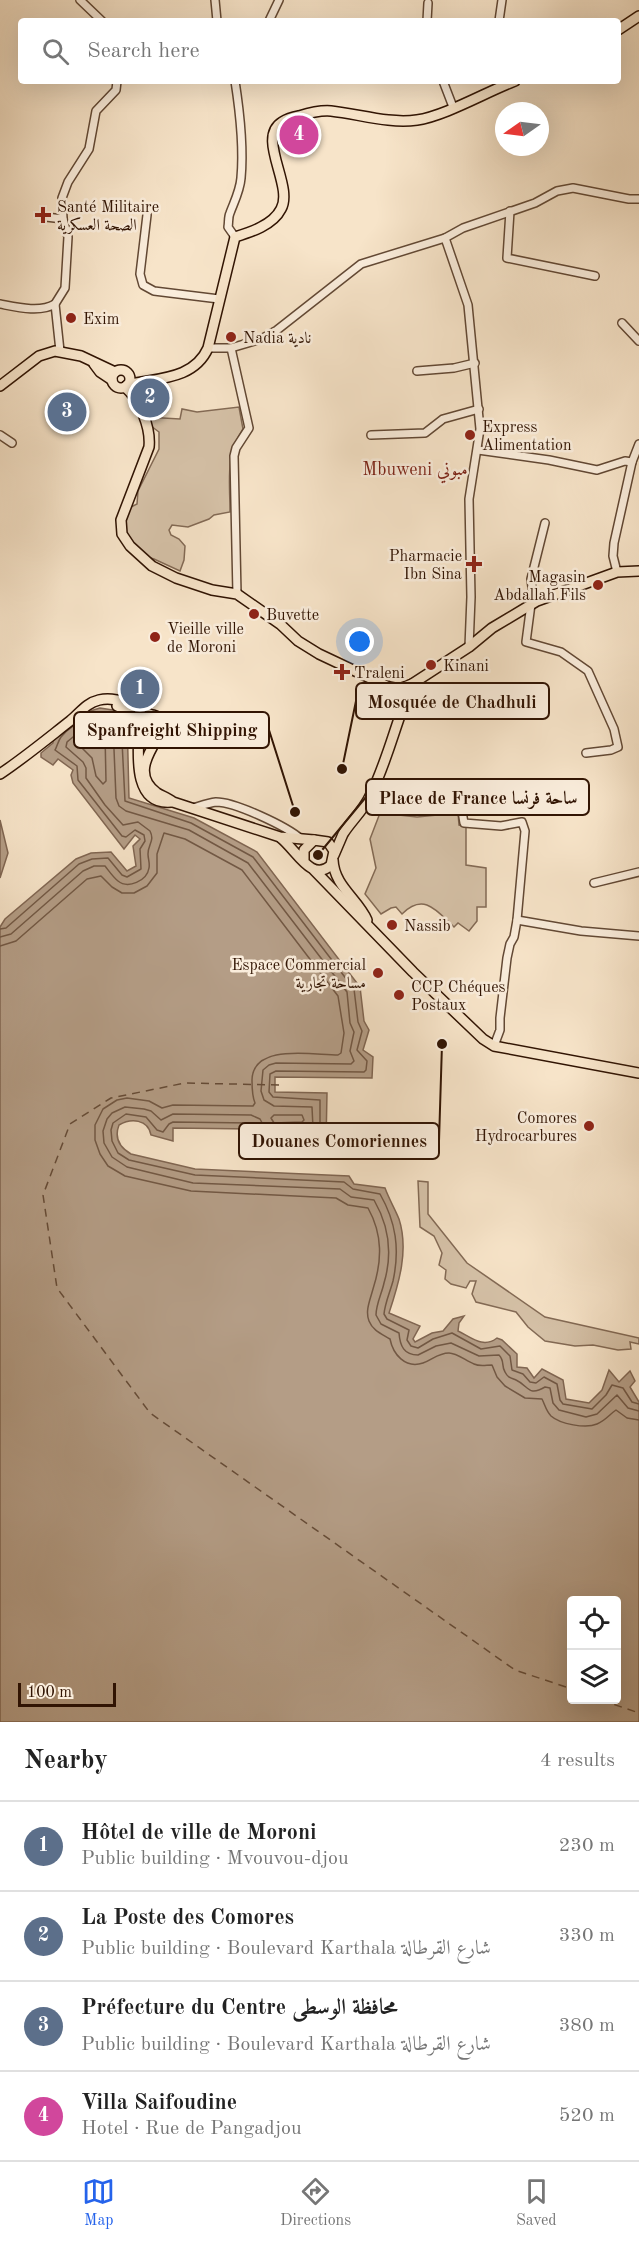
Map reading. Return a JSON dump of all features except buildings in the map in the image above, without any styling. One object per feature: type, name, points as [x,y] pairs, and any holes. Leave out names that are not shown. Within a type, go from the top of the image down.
[{"type":"main road","points":[[621,28],[639,16]]},
{"type":"main road","points":[[117,374],[118,388],[182,373],[198,363],[208,348],[236,237],[270,222],[281,210],[283,184],[274,154],[273,141],[276,128],[281,122],[330,111],[357,116],[416,121],[432,117],[497,84]]},
{"type":"main road","points":[[0,386],[39,356],[48,352],[60,351],[81,356],[94,364],[102,364],[117,374],[144,381]]},
{"type":"main road","points":[[117,374],[129,376],[126,386]]},
{"type":"main road","points":[[136,398],[144,381]]},
{"type":"main road","points":[[126,386],[136,398],[148,432],[149,447],[123,510],[120,525],[127,543],[142,558],[165,573],[187,582],[237,594],[280,624],[298,641],[320,654],[395,688],[412,684],[532,603],[617,572],[639,571]]},
{"type":"main road","points":[[314,870],[328,868],[344,832],[356,819],[370,797],[412,684]]},
{"type":"main road","points":[[395,688],[402,706]]},
{"type":"main road","points":[[81,712],[91,703],[111,699],[134,705],[159,717],[164,724],[163,733],[157,739],[144,764],[144,777],[154,790],[173,802],[280,837],[319,840],[332,846],[339,880],[365,914],[370,928]]},
{"type":"main road","points":[[0,774],[81,712],[103,704],[122,707],[134,714],[139,729],[146,739],[157,739]]},
{"type":"main road","points":[[151,715],[141,719],[138,769],[144,788],[153,798],[165,803],[173,802]]},
{"type":"main road","points":[[304,860],[306,846],[344,832]]},
{"type":"main road","points":[[280,837],[292,846],[309,868],[314,870],[476,1035],[494,1046],[639,1072]]},
{"type":"street","points":[[80,0],[99,18]]},
{"type":"street","points":[[215,0],[217,18]]},
{"type":"street","points":[[270,18],[279,0]]},
{"type":"street","points":[[499,18],[502,0]]},
{"type":"street","points":[[427,18],[428,3]]},
{"type":"street","points":[[0,304],[37,309],[50,307],[65,288],[68,237],[63,219],[62,198],[68,182],[89,149],[96,111],[116,90],[117,84]]},
{"type":"street","points":[[236,84],[240,111],[241,182],[230,212],[228,227],[236,237]]},
{"type":"street","points":[[444,84],[453,107]]},
{"type":"street","points":[[208,348],[231,348],[261,339],[277,330],[358,265],[445,238],[463,228],[535,203],[557,191],[573,188],[639,199]]},
{"type":"street","points":[[510,211],[507,258],[595,276]]},
{"type":"street","points":[[147,215],[140,274],[143,285],[154,291],[219,299]]},
{"type":"street","points":[[46,217],[63,219]]},
{"type":"street","points":[[445,238],[468,304],[480,429],[469,499],[471,597],[469,647]]},
{"type":"street","points":[[54,304],[60,351]]},
{"type":"street","points":[[622,323],[639,341]]},
{"type":"street","points":[[231,348],[249,428],[236,448],[234,456],[237,594]]},
{"type":"street","points":[[417,371],[454,368],[475,363]]},
{"type":"street","points":[[371,435],[425,433],[443,419],[478,409]]},
{"type":"street","points":[[0,435],[12,443]]},
{"type":"street","points":[[617,572],[614,543],[639,444]]},
{"type":"street","points":[[478,450],[549,460],[597,470],[625,461],[633,462]]},
{"type":"street","points":[[545,523],[531,579],[532,603],[526,642],[561,652],[584,666],[594,682],[614,729],[618,747],[586,753]]},
{"type":"street","points":[[370,797],[379,802],[416,811],[461,805],[464,823],[501,826],[522,822],[525,831],[517,920],[507,958],[501,1025],[494,1046]]},
{"type":"street","points":[[193,808],[212,803],[223,803],[262,817],[290,830],[301,839]]},
{"type":"street","points":[[594,883],[639,872]]},
{"type":"street","points":[[517,920],[581,931],[639,936]]},
{"type":"shaded area","points":[[239,407],[243,429],[233,449],[231,459],[230,512],[214,515],[188,527],[172,525],[169,530],[171,535],[185,546],[180,571],[144,556],[126,539],[125,522],[129,508],[137,504],[138,491],[159,449],[159,432],[147,423],[146,417],[180,419],[182,409],[197,412]]},
{"type":"shaded area","points":[[380,813],[417,817],[458,813],[459,825],[466,826],[466,865],[486,868],[486,907],[477,907],[477,921],[469,931],[458,923],[454,927],[436,910],[424,904],[417,904],[402,914],[396,907],[381,914],[365,894],[376,868],[370,839]]},
{"type":"shaded area","points":[[418,1181],[428,1182],[428,1214],[467,1263],[545,1317],[639,1338],[639,1344],[630,1342],[631,1349],[618,1350],[593,1345],[575,1346],[545,1341],[528,1327],[516,1312],[476,1302],[472,1294],[476,1281],[470,1281],[466,1288],[451,1284],[445,1279],[446,1270],[439,1265],[442,1253],[434,1236],[420,1227]]},
{"type":"water","points":[[100,708],[119,711],[127,717],[129,798],[194,818],[257,852],[360,987],[364,1021],[369,1030],[363,1050],[373,1057],[372,1078],[275,1077],[275,1092],[327,1093],[326,1144],[252,1146],[251,1129],[173,1128],[173,1141],[151,1135],[146,1126],[138,1121],[129,1121],[119,1125],[117,1134],[119,1142],[131,1154],[195,1169],[349,1176],[354,1184],[385,1188],[399,1219],[403,1243],[402,1266],[389,1313],[420,1326],[413,1339],[415,1342],[432,1333],[443,1331],[453,1319],[464,1316],[459,1323],[458,1331],[482,1342],[497,1338],[502,1340],[517,1354],[517,1367],[527,1368],[534,1378],[542,1369],[563,1380],[566,1399],[589,1403],[602,1390],[609,1370],[619,1382],[630,1371],[635,1381],[630,1387],[639,1402],[639,1722],[0,1722],[0,927],[5,919],[76,859],[91,853],[111,852],[127,871],[136,866],[133,846],[140,839],[135,835],[124,849],[73,783],[71,775],[73,770],[58,759],[53,765],[41,757],[41,753],[53,743],[53,735],[87,713]]},
{"type":"water","points":[[0,820],[8,853],[0,878]]},
{"type":"ferry route","points":[[279,1085],[185,1083],[111,1098],[70,1124],[43,1195],[57,1288],[150,1413],[515,1670],[567,1687]]},
{"type":"ferry route","points":[[613,1704],[639,1713]]},
{"type":"place","name":"Villa Saifoudine","points":[[299,135]]},
{"type":"place","name":"Santé Militaire الصحة العسكرية","points":[[43,215]]},
{"type":"place","name":"Exim","points":[[71,318]]},
{"type":"place","name":"Nadia نادية","points":[[231,337]]},
{"type":"place","name":"La Poste des Comores","points":[[150,398]]},
{"type":"place","name":"Préfecture du Centre محافظة الوسطى","points":[[67,412]]},
{"type":"place","name":"Express Alimentation","points":[[470,435]]},
{"type":"place","name":"Pharmacie Ibn Sina","points":[[474,564]]},
{"type":"place","name":"Magasin Abdallah Fils","points":[[598,585]]},
{"type":"place","name":"Buvette","points":[[254,614]]},
{"type":"place","name":"Vieille ville de Moroni","points":[[155,637]]},
{"type":"place","name":"Kinani","points":[[431,665]]},
{"type":"place","name":"Traleni","points":[[342,672]]},
{"type":"place","name":"Hôtel de ville de Moroni","points":[[140,689]]},
{"type":"place","name":"Mosquée de Chadhuli","points":[[342,769]]},
{"type":"place","name":"Spanfreight Shipping","points":[[295,812]]},
{"type":"place","name":"Place de France ساحة فرنسا","points":[[318,855]]},
{"type":"place","name":"Nassib","points":[[392,925]]},
{"type":"place","name":"Espace Commercial مساحة تجارية","points":[[378,973]]},
{"type":"place","name":"CCP Chéques Postaux","points":[[399,995]]},
{"type":"place","name":"Douanes Comoriennes","points":[[442,1044]]},
{"type":"place","name":"Comores Hydrocarbures","points":[[589,1126]]},
{"type":"district","name":"Mbuweni مبوني","points":[[415,469]]}]
